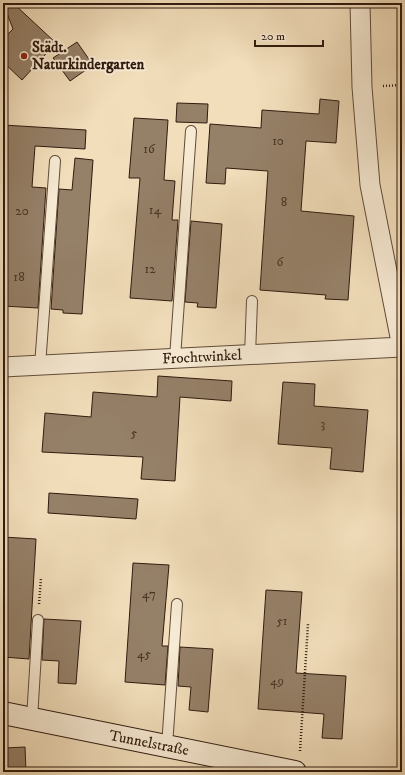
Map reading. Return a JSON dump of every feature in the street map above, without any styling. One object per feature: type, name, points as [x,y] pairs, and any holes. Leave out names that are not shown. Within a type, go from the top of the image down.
[{"type":"street","name":"Frochtwinkel","points":[[3,367],[402,347],[370,185],[362,87],[360,3]]},
{"type":"street","name":"Tunnelstraße","points":[[3,713],[167,746],[297,764]]},
{"type":"lane","points":[[175,358],[191,131]]},
{"type":"lane","points":[[40,366],[55,161]]},
{"type":"lane","points":[[250,355],[252,301]]},
{"type":"lane","points":[[167,746],[177,604]]},
{"type":"lane","points":[[32,719],[38,620]]},
{"type":"path","points":[[38,620],[41,578]]},
{"type":"path","points":[[297,764],[308,624]]},
{"type":"building","name":"Städt. Naturkindergarten","points":[[3,3],[13,3],[56,43],[22,80],[3,62],[3,39],[13,29]]},
{"type":"building","points":[[77,42],[93,65],[70,81],[53,58]]},
{"type":"building","points":[[320,99],[339,101],[336,143],[306,141],[301,211],[354,216],[348,300],[325,299],[326,295],[260,290],[268,171],[226,168],[225,184],[206,183],[210,124],[261,128],[262,110],[319,114]]},
{"type":"building","points":[[177,103],[208,104],[207,123],[176,122]]},
{"type":"building","points":[[134,118],[168,120],[164,180],[175,181],[172,220],[178,220],[172,301],[130,298],[140,178],[129,178]]},
{"type":"building","points":[[3,125],[86,130],[85,149],[35,146],[32,187],[46,188],[38,308],[3,306],[5,186],[3,185]]},
{"type":"building","points":[[75,158],[93,160],[82,314],[63,313],[63,310],[51,309],[59,189],[72,190]]},
{"type":"building","points":[[191,221],[222,224],[216,308],[197,307],[198,303],[185,302]]},
{"type":"building","points":[[158,376],[232,381],[231,401],[180,397],[175,481],[141,479],[143,457],[42,452],[45,413],[91,417],[93,392],[157,397]]},
{"type":"building","points":[[283,382],[315,384],[314,406],[368,410],[363,472],[330,469],[332,448],[278,444]]},
{"type":"building","points":[[49,493],[138,499],[136,519],[48,513]]},
{"type":"building","points":[[3,537],[36,539],[29,659],[3,657]]},
{"type":"building","points":[[133,563],[169,565],[162,646],[168,646],[165,685],[125,682]]},
{"type":"building","points":[[266,590],[302,592],[296,673],[346,676],[342,739],[322,738],[324,714],[258,709]]},
{"type":"building","points":[[44,619],[81,621],[76,684],[58,683],[59,661],[42,660]]},
{"type":"building","points":[[180,647],[213,649],[208,712],[189,710],[191,687],[178,686]]},
{"type":"building","points":[[25,747],[26,772],[7,772],[5,748]]},
{"type":"place","name":"Städt. Naturkindergarten","points":[[24,56]]}]
